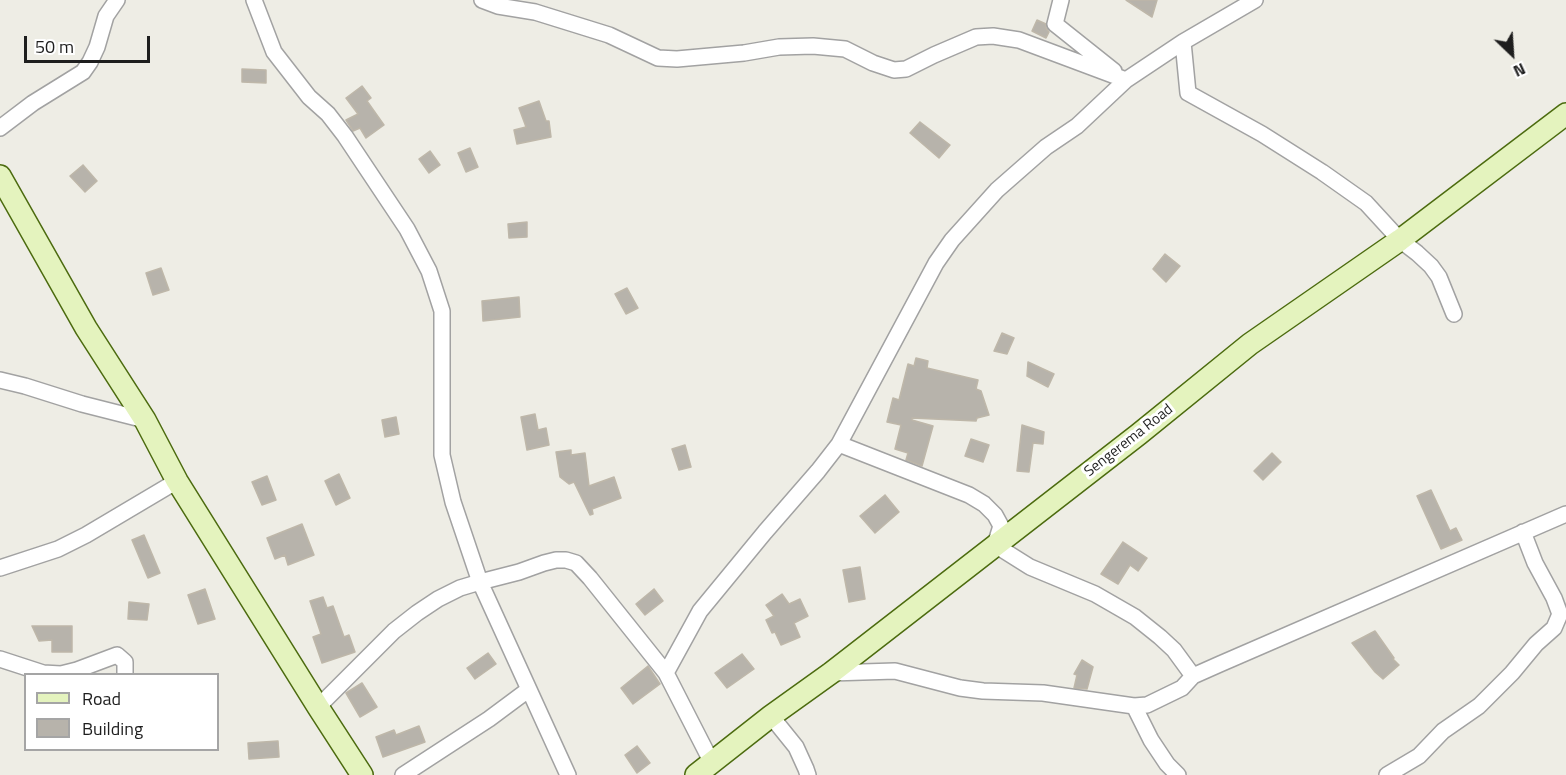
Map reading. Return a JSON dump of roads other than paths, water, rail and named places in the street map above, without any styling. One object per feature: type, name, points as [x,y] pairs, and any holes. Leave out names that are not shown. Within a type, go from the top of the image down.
[{"type":"main road","name":"Sengerema Road","points":[[704,769],[1139,434],[1250,344],[1400,240],[1566,114]]},
{"type":"main road","points":[[0,176],[87,328],[145,420],[177,481],[362,775]]},
{"type":"street","points":[[0,128],[33,103],[83,72],[97,47],[106,16],[117,0]]},
{"type":"street","points":[[254,0],[274,52],[309,97],[328,114],[345,136],[402,221],[429,271],[442,311],[442,455],[453,502],[480,582],[568,775]]},
{"type":"street","points":[[482,0],[498,6],[535,12],[609,35],[658,57],[678,59],[744,53],[779,46],[813,46],[845,49],[873,63],[894,70],[906,69],[976,37],[993,36],[1019,40],[1126,80]]},
{"type":"street","points":[[1061,0],[1055,24],[1126,80]]},
{"type":"street","points":[[666,673],[700,611],[838,444],[936,263],[952,240],[997,190],[1046,147],[1077,126],[1126,80],[1255,0]]},
{"type":"street","points":[[1184,42],[1188,93],[1322,172],[1366,203],[1400,240],[1431,266],[1454,314]]},
{"type":"street","points":[[0,380],[145,420]]},
{"type":"street","points":[[838,444],[969,495],[984,504],[995,515],[1001,526],[995,545],[1030,567],[1095,594],[1135,617],[1174,650],[1193,676]]},
{"type":"street","points":[[0,568],[58,549],[86,536],[177,481]]},
{"type":"street","points":[[831,673],[895,671],[983,692],[1043,693],[1134,706],[1147,705],[1182,688],[1193,676],[1566,514]]},
{"type":"street","points":[[1387,775],[1419,756],[1443,731],[1479,706],[1512,673],[1536,644],[1554,628],[1560,614],[1535,563],[1523,532]]},
{"type":"street","points":[[318,707],[394,631],[438,599],[460,588],[556,560],[566,560],[576,563],[666,673],[704,769]]},
{"type":"street","points":[[65,673],[117,655],[125,662],[125,673]]},
{"type":"street","points":[[0,659],[43,673]]},
{"type":"street","points":[[403,775],[489,719],[528,690]]},
{"type":"street","points":[[1134,706],[1151,740],[1167,764],[1178,775]]},
{"type":"street","points":[[771,716],[796,747],[807,775]]}]
